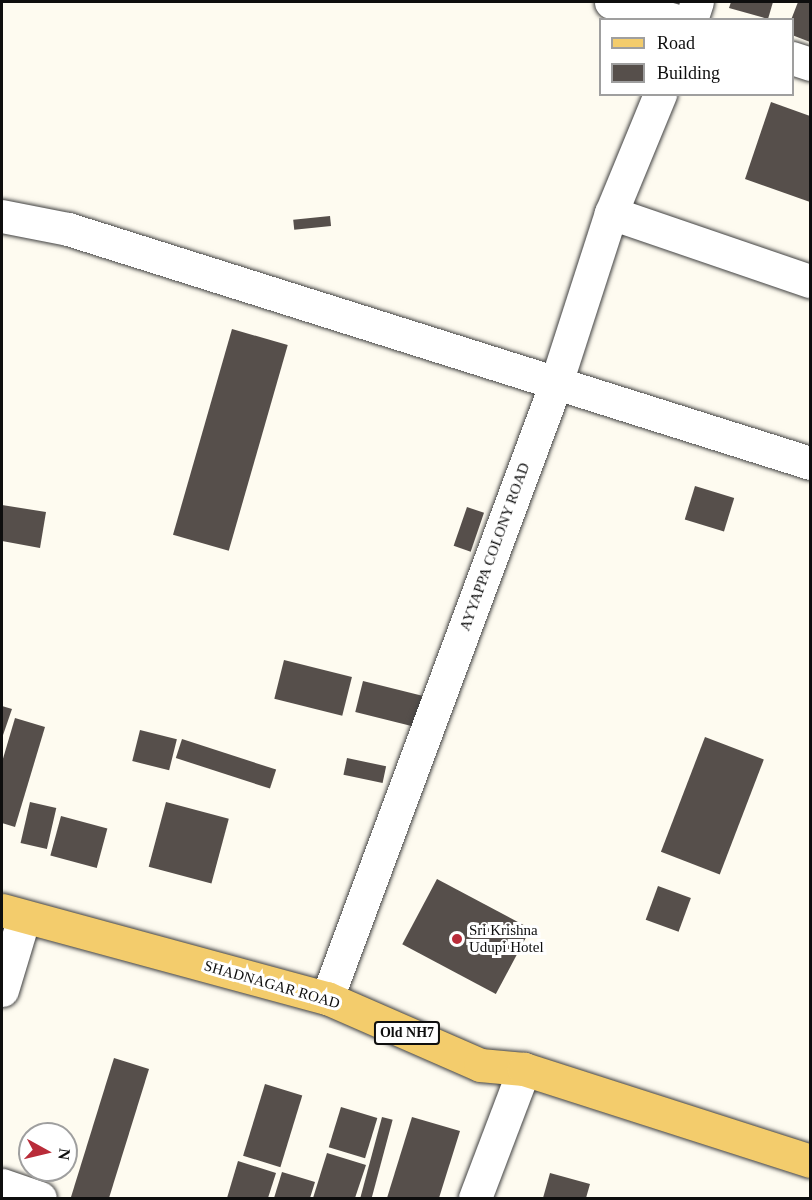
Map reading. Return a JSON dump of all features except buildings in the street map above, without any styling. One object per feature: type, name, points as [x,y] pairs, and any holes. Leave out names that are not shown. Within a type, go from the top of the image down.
[{"type":"main road","name":"SHADNAGAR ROAD","points":[[13,913],[327,998],[480,1065],[524,1069],[810,1161]]},
{"type":"street","points":[[611,2],[667,18]]},
{"type":"street","points":[[692,18],[697,2]]},
{"type":"street","points":[[794,59],[810,64]]},
{"type":"street","name":"AYYAPPA COLONY ROAD","points":[[327,998],[556,383],[611,213],[659,96]]},
{"type":"street","points":[[611,213],[810,281]]},
{"type":"street","points":[[2,216],[68,229],[810,463]]},
{"type":"street","points":[[2,990],[13,913]]},
{"type":"street","points":[[475,1198],[524,1069]]},
{"type":"street","points":[[2,1185],[40,1198]]},
{"type":"place","name":"Sri Krishna Udupi Hotel","points":[[457,939]]}]
